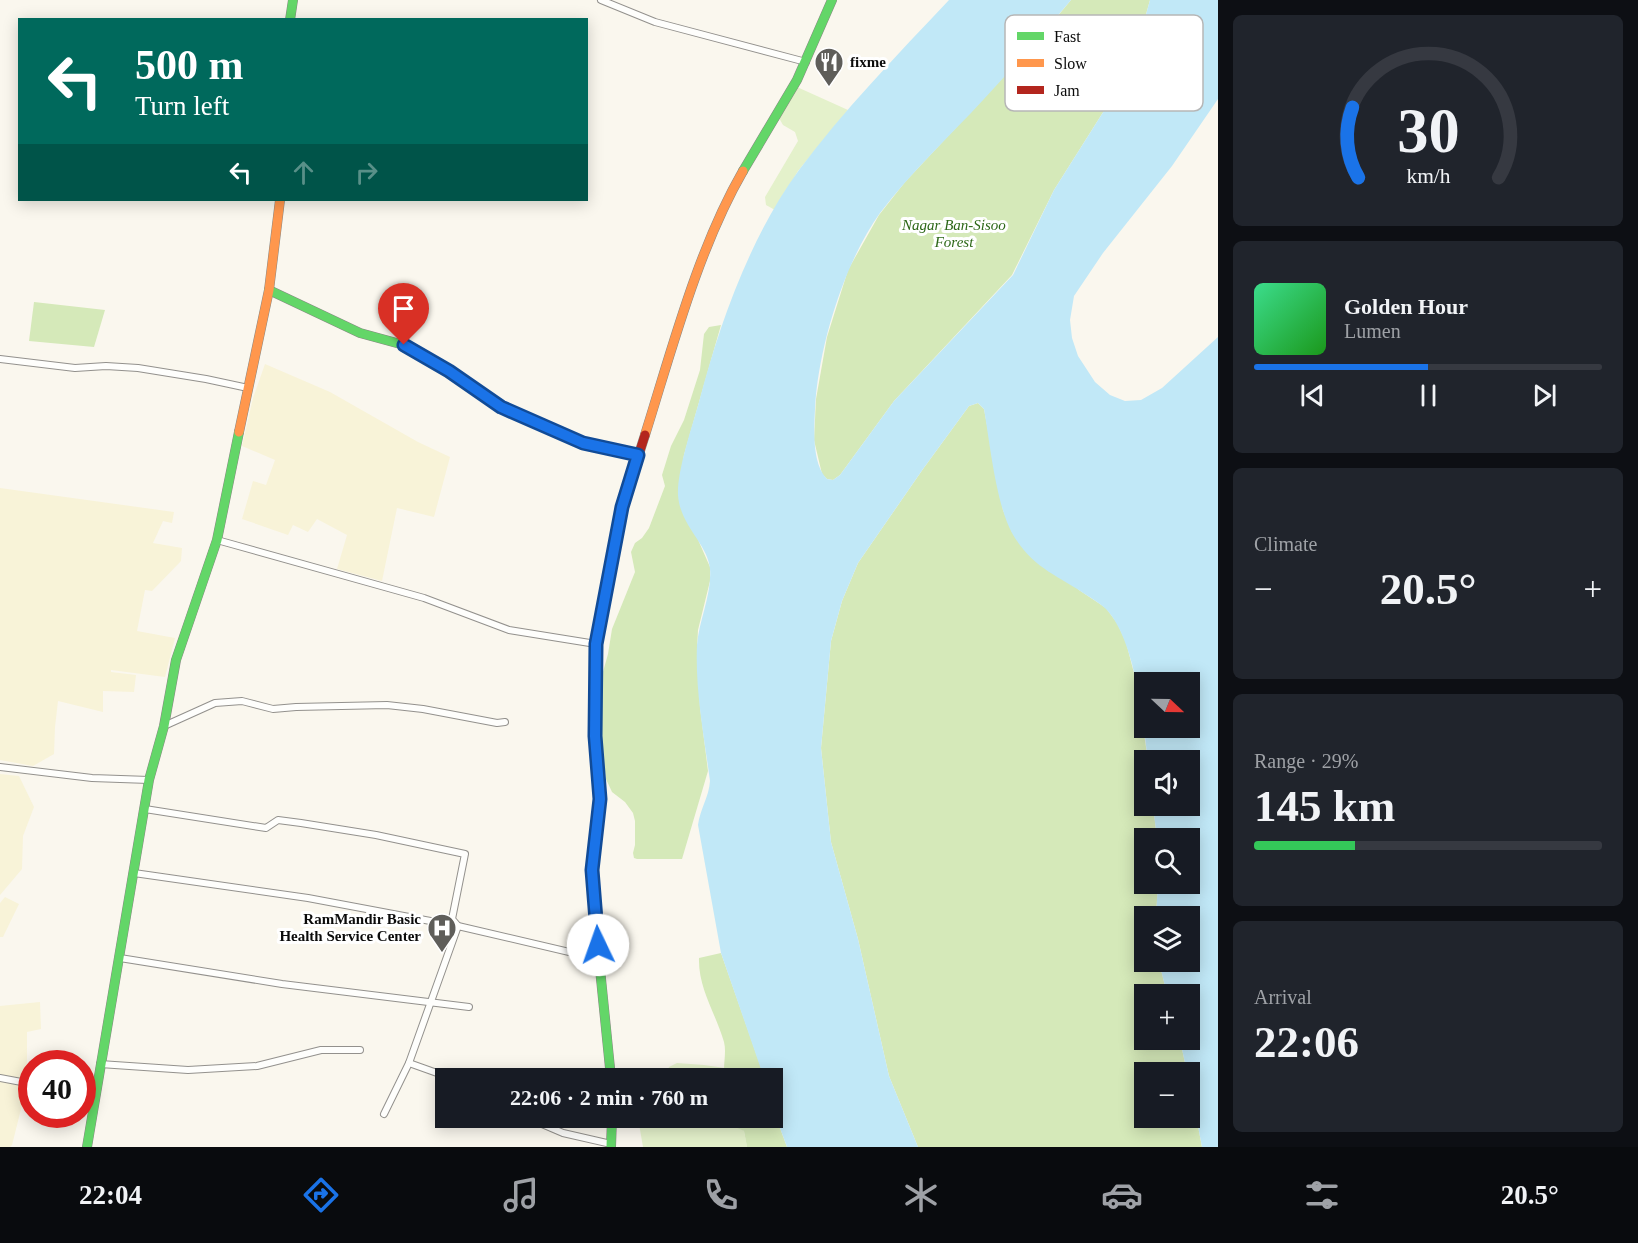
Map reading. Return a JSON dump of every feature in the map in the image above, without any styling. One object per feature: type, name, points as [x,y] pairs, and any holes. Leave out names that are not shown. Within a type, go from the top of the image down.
[{"type":"street","points":[[290,18],[293,0]]},
{"type":"street","points":[[601,0],[655,22],[806,62]]},
{"type":"street","points":[[610,1068],[592,870],[600,799],[595,736],[596,644],[622,507],[684,311],[725,203],[806,62],[832,0]]},
{"type":"street","points":[[96,1089],[149,780],[164,726],[176,660],[217,540],[269,290],[280,201]]},
{"type":"street","points":[[269,290],[360,333],[404,345],[449,371],[501,407],[583,443],[638,455]]},
{"type":"street","points":[[0,359],[75,368],[106,366],[138,368],[248,388]]},
{"type":"street","points":[[217,540],[424,598],[510,630],[596,644]]},
{"type":"street","points":[[164,726],[215,703],[242,701],[273,710],[296,707],[387,705],[423,708],[497,723],[505,722]]},
{"type":"street","points":[[0,767],[92,778],[149,780]]},
{"type":"street","points":[[144,809],[266,828],[278,820],[300,823],[376,835],[465,854],[452,919],[458,926]]},
{"type":"street","points":[[134,873],[309,898],[458,926],[599,959]]},
{"type":"street","points":[[384,1114],[409,1064],[458,926]]},
{"type":"street","points":[[120,958],[282,984],[469,1007]]},
{"type":"street","points":[[100,1064],[188,1070],[246,1067],[321,1050],[360,1050]]},
{"type":"street","points":[[409,1064],[435,1073]]},
{"type":"street","points":[[0,1078],[18,1081]]},
{"type":"street","points":[[87,1147],[90,1128]]},
{"type":"street","points":[[551,1128],[611,1146],[612,1128]]},
{"type":"shaded area","points":[[265,364],[330,392],[418,442],[450,457],[434,517],[397,508],[382,581],[337,569],[347,535],[317,519],[308,532],[293,525],[288,535],[242,519],[253,481],[266,485],[275,460],[242,446],[253,398]]},
{"type":"shaded area","points":[[0,488],[174,512],[172,523],[163,521],[153,543],[182,548],[181,561],[152,591],[145,590],[137,631],[175,638],[165,677],[111,670],[111,672],[136,675],[134,692],[103,691],[103,712],[58,701],[54,754],[33,766],[0,760]]},
{"type":"shaded area","points":[[0,774],[19,776],[34,807],[23,836],[22,869],[0,895]]},
{"type":"shaded area","points":[[5,897],[19,904],[3,937],[0,937],[0,903]]},
{"type":"shaded area","points":[[40,1002],[41,1029],[27,1032],[27,1050],[18,1050],[18,1121],[10,1147],[0,1147],[0,1006]]},
{"type":"green space","name":"Nagar Ban-Sisoo Forest","points":[[1071,0],[1150,0],[1146,15],[1058,15]]},
{"type":"green space","name":"Nagar Ban-Sisoo Forest","points":[[1005,75],[1005,111],[1104,111],[1054,190],[1012,275],[894,401],[840,475],[833,480],[827,479],[822,474],[814,440],[816,399],[827,337],[848,270],[879,215],[905,182]]},
{"type":"green space","points":[[797,87],[848,110],[798,171],[775,210],[766,205],[765,197],[798,141],[795,132],[783,125],[779,118]]},
{"type":"green space","points":[[34,302],[105,310],[94,347],[29,341]]},
{"type":"green space","points":[[721,325],[684,455],[678,494],[710,567],[710,581],[698,630],[697,649],[700,707],[708,771],[682,859],[637,859],[634,858],[633,853],[635,821],[633,813],[625,802],[612,792],[606,779],[600,734],[601,679],[612,629],[635,572],[631,552],[635,543],[649,528],[665,486],[662,475],[671,446],[684,420],[700,370],[704,334],[709,327]]},
{"type":"green space","points":[[978,403],[984,409],[1003,510],[1012,532],[1079,590],[1106,608],[1117,623],[1126,642],[1134,673],[1134,738],[1145,738],[1146,750],[1134,750],[1134,816],[1154,816],[1156,828],[1134,828],[1134,894],[1157,894],[1157,906],[1134,906],[1134,972],[1162,972],[1164,984],[1134,984],[1134,1050],[1182,1050],[1185,1062],[1134,1062],[1134,1128],[1198,1128],[1202,1147],[918,1147],[889,1076],[858,939],[831,842],[821,748],[831,641],[842,601],[858,563],[969,406]]},
{"type":"green space","points":[[721,953],[761,1068],[724,1068],[724,1042],[701,980],[699,958]]},
{"type":"green space","points":[[677,1063],[725,1068],[669,1068]]},
{"type":"green space","points":[[640,1128],[740,1128],[744,1131],[747,1147],[643,1147]]},
{"type":"green space","points":[[738,1128],[780,1128],[787,1147],[747,1147],[744,1131]]},
{"type":"water","points":[[949,0],[1071,0],[1058,15],[1005,15],[1005,76],[892,198],[867,233],[855,256],[827,333],[817,385],[814,436],[816,456],[822,473],[827,479],[833,480],[840,475],[894,401],[1013,275],[1054,190],[1104,111],[1203,111],[1203,15],[1146,15],[1150,0],[1218,0],[1218,99],[1172,166],[1103,253],[1074,296],[1070,320],[1072,338],[1078,356],[1095,382],[1110,395],[1125,401],[1141,400],[1162,388],[1218,337],[1218,1147],[1202,1147],[1198,1128],[1200,1062],[1185,1062],[1182,1050],[1200,1050],[1200,984],[1164,984],[1162,972],[1200,972],[1200,906],[1157,906],[1157,894],[1200,894],[1200,828],[1156,828],[1154,816],[1200,816],[1200,750],[1147,750],[1145,738],[1200,738],[1200,672],[1134,672],[1124,639],[1116,622],[1106,609],[1046,570],[1028,555],[1012,533],[1006,520],[991,456],[984,409],[978,403],[969,406],[858,563],[842,601],[831,641],[821,748],[831,842],[858,939],[889,1076],[918,1147],[787,1147],[780,1128],[783,1128],[783,1068],[761,1068],[721,953],[698,825],[710,781],[700,713],[697,645],[709,588],[710,569],[704,551],[688,525],[680,506],[678,485],[682,462],[716,342],[738,282],[782,195],[816,148],[871,83]]},
{"type":"traffic: fast","points":[[290,18],[293,0]]},
{"type":"traffic: fast","points":[[743,171],[797,80],[832,0]]},
{"type":"traffic: fast","points":[[269,290],[360,333],[404,345],[449,371],[501,407],[583,443],[638,455]]},
{"type":"traffic: fast","points":[[87,1147],[149,780],[164,726],[176,660],[217,540],[239,432]]},
{"type":"traffic: fast","points":[[596,650],[595,736],[600,799],[593,870],[610,1068]]},
{"type":"traffic: fast","points":[[611,1147],[612,1128]]},
{"type":"traffic: slow","points":[[645,435],[699,266],[712,233],[743,171]]},
{"type":"traffic: slow","points":[[239,432],[269,290],[280,201]]},
{"type":"traffic: jam","points":[[596,650],[622,507],[645,435]]},
{"type":"place","name":"fixme","points":[[829,88]]},
{"type":"place","name":"RamMandir Basic Health Service Center","points":[[442,954]]},
{"type":"route","points":[[404,345],[449,371],[501,407],[583,443],[638,455],[622,507],[596,644],[595,736],[600,799],[592,870],[598,945]]}]
